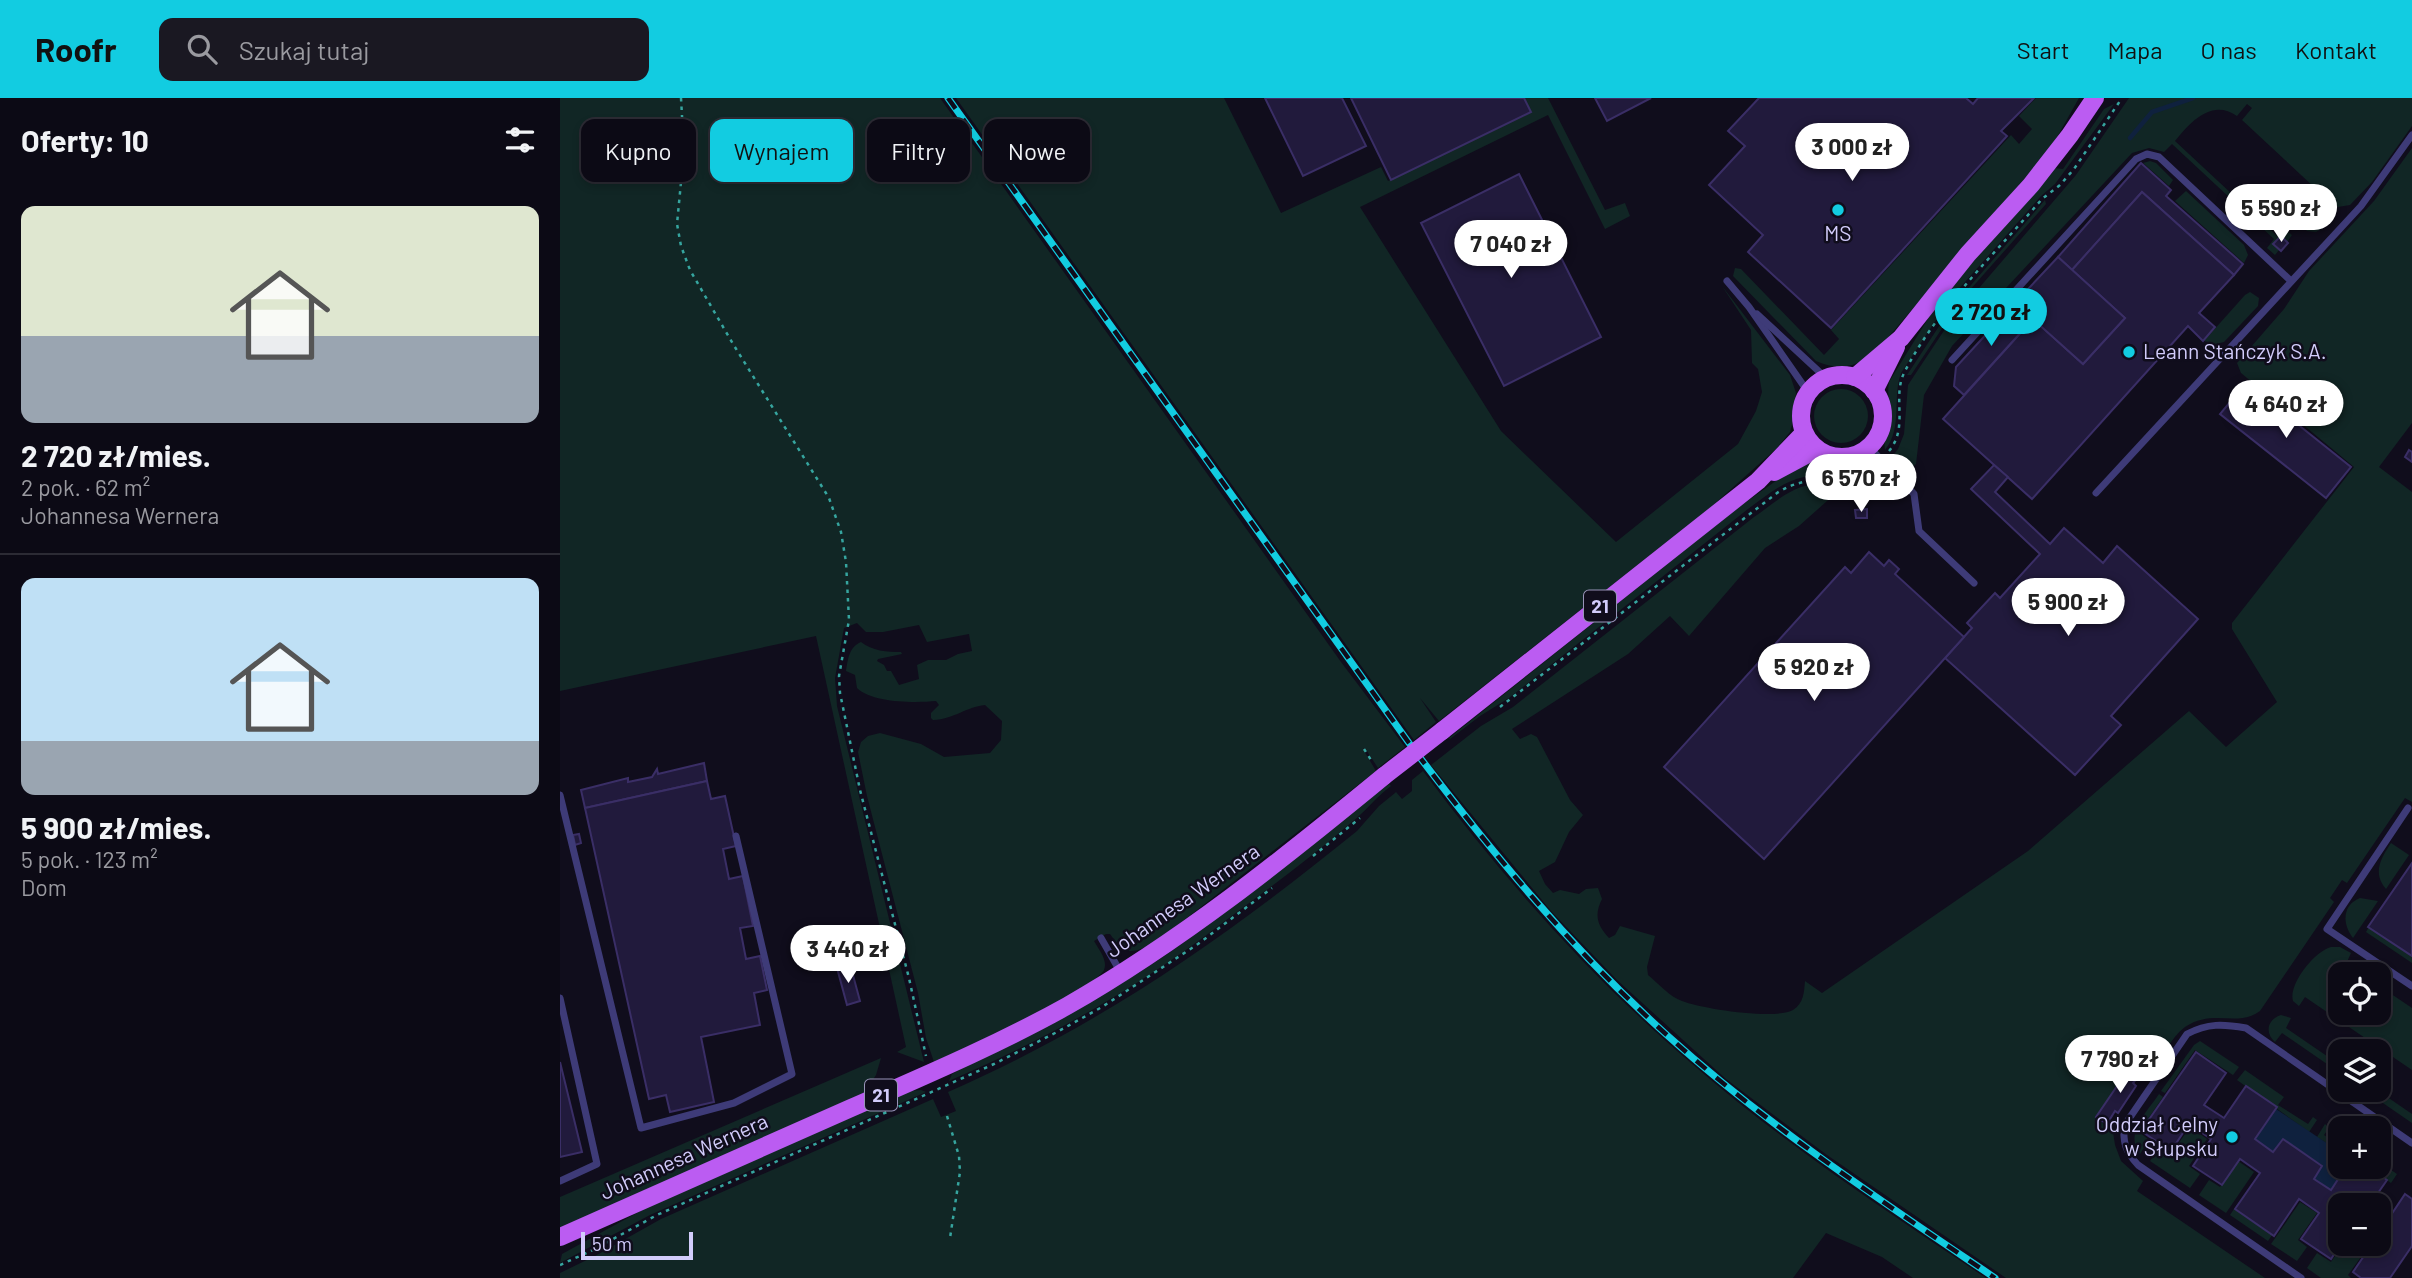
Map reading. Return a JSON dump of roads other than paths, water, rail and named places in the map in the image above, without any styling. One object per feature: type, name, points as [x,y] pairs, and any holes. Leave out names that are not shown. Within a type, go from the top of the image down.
[{"type":"main road","points":[[2070,135],[2088,98]]},
{"type":"main road","points":[[1855,377],[1900,338],[1968,254],[2031,185],[2095,98]]},
{"type":"main road","points":[[1874,391],[1900,338]]},
{"type":"main road","points":[[1826,377],[1855,377],[1874,391],[1880,401],[1883,414],[1877,437],[1869,447],[1852,456],[1825,453],[1817,449],[1804,433],[1801,411],[1808,392],[1826,377]]},
{"type":"main road","name":"Johannesa Wernera","points":[[560,1237],[931,1073],[1031,1025],[1122,973],[1191,927],[1290,854],[1380,773],[1442,731],[1758,481],[1804,433]]},
{"type":"main road","name":"Johannesa Wernera","points":[[1758,481],[1817,449]]},
{"type":"lane","points":[[2096,493],[2361,206],[2412,135]]},
{"type":"lane","points":[[1952,360],[2136,159],[2147,154],[2160,157],[2291,281]]},
{"type":"lane","points":[[1727,281],[1749,307],[1808,392]]},
{"type":"lane","points":[[1749,307],[1826,377]]},
{"type":"lane","points":[[1869,447],[1914,494],[1919,531],[1974,583]]},
{"type":"lane","points":[[560,795],[640,1128],[734,1103],[792,1074],[736,836]]},
{"type":"lane","points":[[2408,808],[2327,929],[2412,986]]},
{"type":"lane","points":[[1101,938],[1122,973]]},
{"type":"lane","points":[[560,998],[597,1164],[560,1181]]},
{"type":"lane","points":[[2301,1278],[2138,1165],[2127,1153],[2123,1142],[2124,1126],[2187,1034],[2200,1027],[2221,1023],[2246,1028],[2412,1143]]},
{"type":"water","points":[[2276,1109],[2328,1144],[2328,1179],[2338,1179],[2331,1190],[2314,1179],[2322,1165],[2283,1139],[2273,1152],[2255,1139]]},
{"type":"waterway","points":[[2130,138],[2152,112],[2193,98]]},
{"type":"railway","points":[[948,98],[1409,743],[1531,896],[1632,1002],[1746,1102],[1827,1163],[1995,1278]]},
{"type":"place","name":"MS","points":[[1838,210]]},
{"type":"place","name":"Leann Stańczyk S.A.","points":[[2129,352]]},
{"type":"place","name":"Oddział Celny w Słupsku","points":[[2232,1137]]}]
